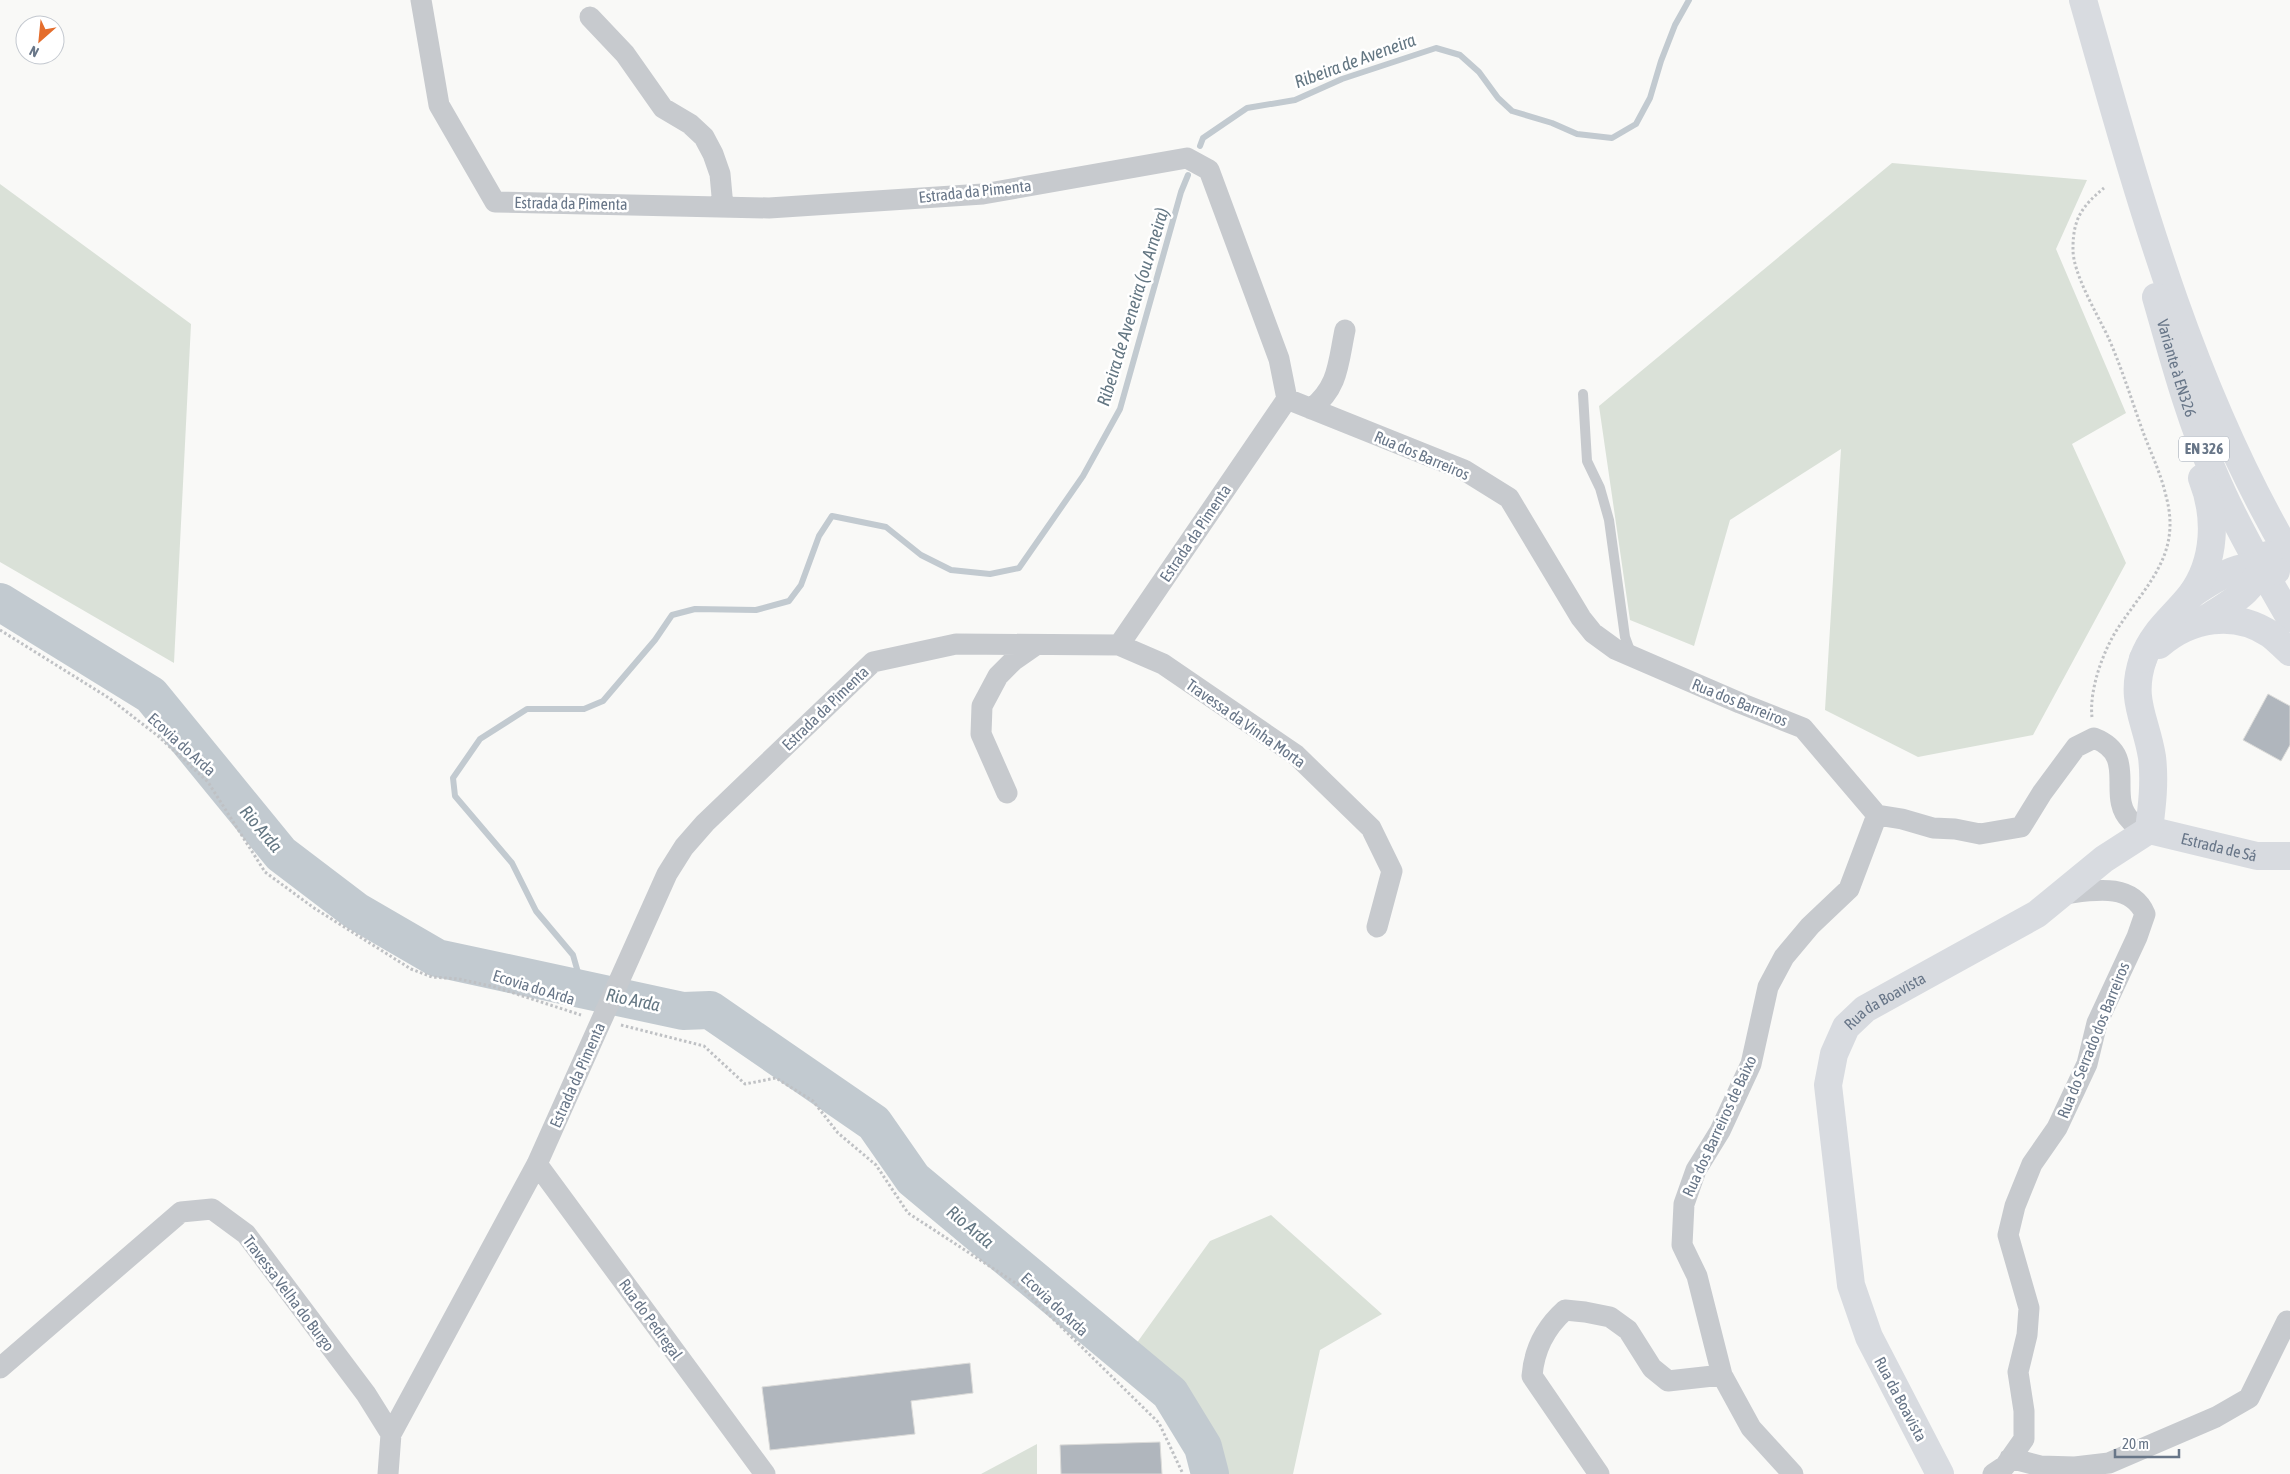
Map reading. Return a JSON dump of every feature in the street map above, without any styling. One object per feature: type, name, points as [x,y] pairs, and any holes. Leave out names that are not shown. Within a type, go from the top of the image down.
[{"type":"main road","name":"Variante à EN326","points":[[2083,0],[2145,216],[2218,413],[2290,556]]},
{"type":"main road","name":"Variante à EN326","points":[[2145,216],[2147,267],[2193,418],[2214,473],[2262,568],[2290,618]]},
{"type":"main road","points":[[2147,267],[2153,336],[2160,364],[2209,495],[2213,520],[2211,548],[2200,580],[2191,595],[2158,630],[2149,643],[2139,672],[2137,693],[2140,716],[2151,755],[2154,778],[2149,830]]},
{"type":"main road","points":[[2143,659],[2167,638],[2185,627],[2204,620],[2247,590],[2258,578],[2268,555],[2270,538],[2269,517]]},
{"type":"main road","points":[[2191,595],[2230,571],[2248,566],[2273,570],[2290,581]]},
{"type":"main road","points":[[2204,620],[2232,620],[2252,625],[2270,634],[2290,652]]},
{"type":"main road","name":"Estrada de Sá","points":[[2149,830],[2257,856],[2290,856]]},
{"type":"main road","name":"Rua da Boavista","points":[[1940,1474],[1869,1337],[1851,1285],[1828,1085],[1834,1054],[1846,1027],[1865,1009],[2038,914],[2104,859],[2149,830]]},
{"type":"street","name":"Estrada da Pimenta","points":[[388,1474],[391,1434],[537,1164],[668,874],[684,847],[705,823],[873,662],[956,644],[1119,645],[1287,399],[1279,359],[1209,170],[1187,158],[983,194],[769,208],[495,202],[439,106],[421,0]]},
{"type":"street","points":[[590,17],[625,54],[663,108],[690,124],[704,137],[713,154],[720,174],[723,207]]},
{"type":"street","points":[[1311,409],[1324,399],[1332,387],[1345,330]]},
{"type":"street","name":"Rua dos Barreiros","points":[[1287,399],[1464,470],[1509,498],[1580,618],[1593,632],[1615,649],[1632,657],[1740,704],[1803,728],[1877,815]]},
{"type":"street","points":[[1007,793],[981,734],[982,706],[998,676],[1013,661],[1036,645]]},
{"type":"street","name":"Travessa da Vinha Morta","points":[[1119,645],[1163,664],[1296,755],[1371,828],[1392,871],[1377,927]]},
{"type":"street","points":[[1877,815],[1902,819],[1933,828],[1980,834],[2021,827],[2042,793],[2076,747],[2094,738],[2106,743],[2119,760],[2121,808],[2132,822],[2149,830]]},
{"type":"street","name":"Rua dos Barreiros de Baixo","points":[[1793,1474],[1750,1428],[1722,1375],[1697,1276],[1682,1244],[1684,1204],[1696,1170],[1720,1131],[1751,1064],[1768,987],[1784,957],[1810,926],[1849,889],[1877,815]]},
{"type":"street","name":"Rua do Serrado dos Barreiros","points":[[1993,1474],[2005,1466],[2024,1439],[2024,1411],[2018,1372],[2028,1334],[2029,1308],[2008,1236],[2015,1206],[2032,1164],[2057,1128],[2087,1064],[2097,1023],[2137,937],[2145,914],[2141,904],[2129,895],[2116,890],[2062,894]]},
{"type":"street","name":"Rua do Pedregal","points":[[537,1164],[765,1474]]},
{"type":"street","name":"Travessa Velha do Burgo","points":[[0,1368],[181,1212],[212,1209],[246,1234],[366,1394],[391,1434]]},
{"type":"street","points":[[1599,1474],[1532,1376],[1534,1357],[1543,1337],[1554,1320],[1565,1310],[1610,1317],[1628,1330],[1652,1368],[1668,1381],[1722,1375]]},
{"type":"street","points":[[2010,1458],[2040,1466],[2074,1467],[2109,1463],[2216,1417],[2249,1398],[2287,1321]]},
{"type":"lane","points":[[1583,394],[1587,462],[1600,488],[1609,520],[1625,637],[1632,657]]},
{"type":"path","points":[[2094,738],[2091,711],[2093,683],[2117,630],[2160,567],[2170,538],[2167,497],[2110,341],[2077,271],[2072,250],[2076,221],[2086,202],[2104,188]]},
{"type":"path","name":"Ecovia do Arda","points":[[0,630],[109,698],[158,736],[208,782],[265,872],[314,908],[411,969],[432,976],[459,979],[495,987],[704,1046],[745,1084],[776,1078],[813,1101],[838,1133],[876,1165],[908,1213],[1020,1286],[1159,1423],[1183,1474]]},
{"type":"shaded area","points":[[1892,163],[2087,180],[2056,249],[2126,413],[2072,444],[2126,563],[2033,735],[1918,757],[1825,710],[1841,449],[1730,520],[1694,646],[1630,620],[1599,406]]},
{"type":"shaded area","points":[[0,184],[191,324],[174,663],[0,562]]},
{"type":"shaded area","points":[[1271,1215],[1382,1314],[1320,1350],[1293,1474],[1219,1474],[1212,1443],[1176,1388],[1131,1351],[1210,1241]]},
{"type":"shaded area","points":[[1037,1444],[1037,1474],[981,1474]]},
{"type":"building","points":[[2268,694],[2290,706],[2290,745],[2281,761],[2243,740]]},
{"type":"building","points":[[970,1363],[973,1393],[911,1401],[915,1434],[770,1450],[762,1387]]},
{"type":"building","points":[[1160,1442],[1162,1474],[1061,1474],[1060,1445]]},
{"type":"waterway","name":"Ribeira de Aveneira","points":[[1200,146],[1203,138],[1247,108],[1295,100],[1342,79],[1436,48],[1460,55],[1479,72],[1498,98],[1512,111],[1552,123],[1577,134],[1612,138],[1636,124],[1650,98],[1661,61],[1675,25],[1689,0]]},
{"type":"waterway","name":"Ribeira de Aveneira (ou Arneira)","points":[[583,990],[573,955],[536,911],[512,863],[455,796],[453,778],[480,739],[527,709],[584,709],[603,701],[655,640],[672,615],[695,609],[756,610],[789,601],[801,585],[819,536],[832,516],[886,527],[921,555],[951,570],[990,574],[1019,568],[1083,476],[1120,409],[1181,192],[1188,175]]},
{"type":"waterway","name":"Rio Arda","points":[[0,602],[151,695],[281,854],[356,911],[437,958],[683,1011],[710,1010],[874,1123],[913,1179],[1170,1393],[1203,1447],[1210,1474]]}]
